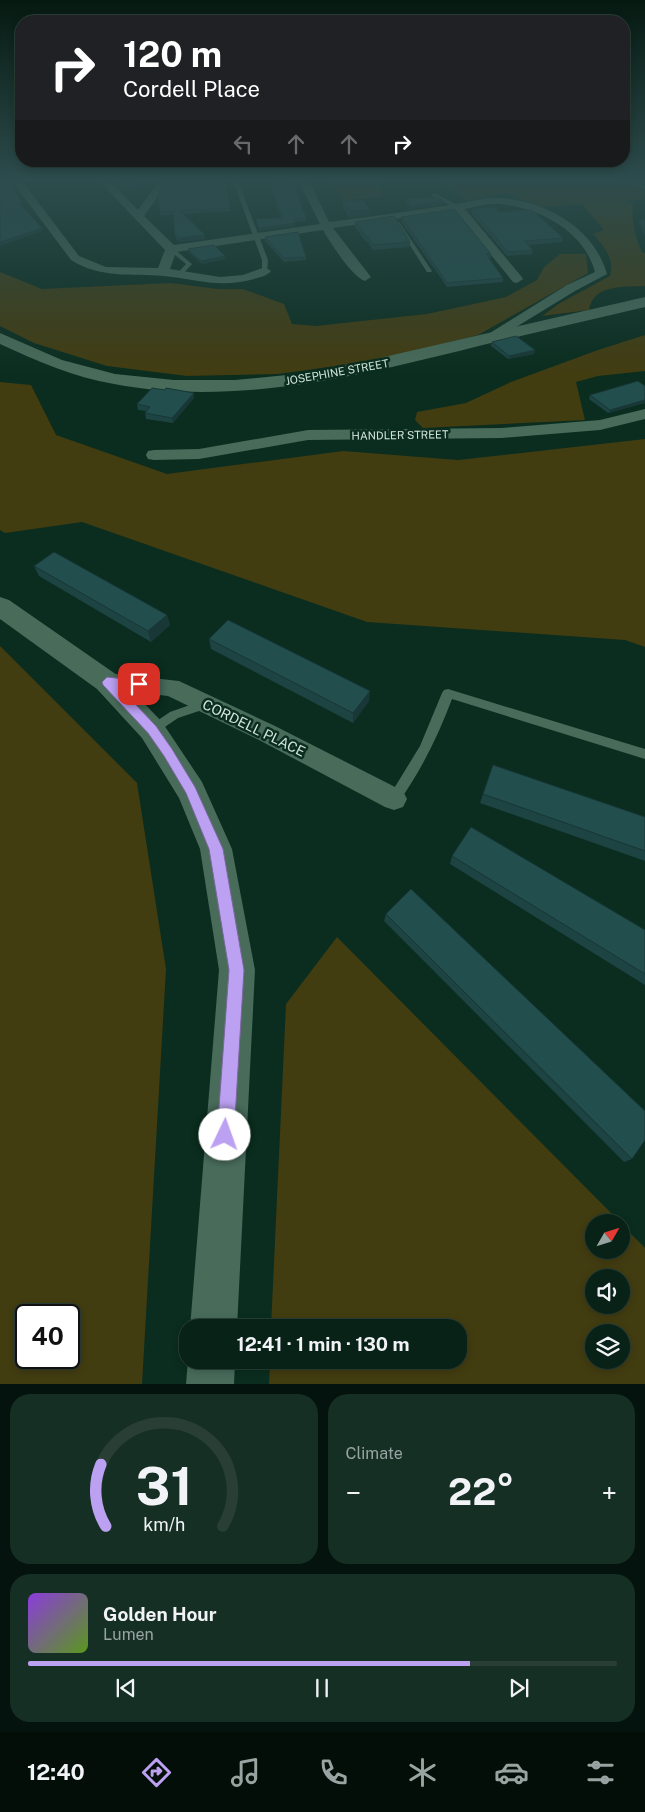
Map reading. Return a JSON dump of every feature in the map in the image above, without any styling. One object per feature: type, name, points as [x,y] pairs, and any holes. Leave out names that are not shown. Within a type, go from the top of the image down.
[{"type":"street","points":[[66,246],[81,264],[104,270],[163,272],[219,281],[239,279],[265,270]]},
{"type":"street","points":[[168,246],[171,249]]},
{"type":"street","points":[[171,249],[193,246]]},
{"type":"street","points":[[338,246],[365,277]]},
{"type":"street","points":[[490,246],[517,279]]},
{"type":"street","points":[[490,339],[571,288],[601,274],[600,263],[591,246]]},
{"type":"street","points":[[163,272],[171,249]]},
{"type":"street","name":"JOSEPHINE STREET","points":[[0,338],[30,354],[81,371],[138,381],[214,386],[282,382],[325,376],[645,302]]},
{"type":"street","name":"HANDLER STREET","points":[[154,455],[199,454],[308,435],[502,433],[600,425],[645,414]]},
{"type":"street","points":[[0,606],[107,682],[152,730],[191,791],[216,849],[237,970],[214,1319]]},
{"type":"street","name":"CORDELL PLACE","points":[[107,682],[171,687],[394,799]]},
{"type":"street","points":[[210,1384],[211,1369]]},
{"type":"lane","points":[[259,246],[265,260],[265,270]]},
{"type":"lane","points":[[413,246],[429,271]]},
{"type":"lane","points":[[171,249],[189,264],[179,275]]},
{"type":"lane","points":[[394,799],[410,777],[430,742],[448,693],[645,754]]},
{"type":"lane","points":[[152,730],[174,715],[207,704]]},
{"type":"shaded area","points":[[603,246],[639,246],[642,252],[645,253],[645,286],[619,287],[603,291],[596,295],[589,310],[542,316],[560,303],[610,276],[610,258]]},
{"type":"shaded area","points":[[560,254],[586,254],[588,273],[478,335],[381,360],[278,374],[187,376],[107,366],[34,343],[0,326],[0,272],[42,289],[171,283],[217,289],[243,289],[284,304],[292,324],[316,326],[427,314],[506,297],[537,280],[544,267]]},
{"type":"shaded area","points":[[645,335],[645,371],[598,376],[576,382],[585,420],[423,428],[415,420],[417,412],[466,403],[511,382]]},
{"type":"shaded area","points":[[0,382],[31,385],[56,435],[167,474],[343,451],[458,460],[645,439],[645,647],[625,640],[367,622],[82,522],[5,533],[0,530]]},
{"type":"shaded area","points":[[0,646],[137,783],[166,969],[142,1384],[0,1384]]},
{"type":"shaded area","points":[[337,937],[612,1214],[585,1214],[585,1259],[630,1259],[630,1233],[645,1248],[645,1384],[269,1384],[270,1369],[467,1369],[467,1319],[271,1319],[286,1004]]},
{"type":"building","points":[[215,246],[225,256],[201,261],[188,249]]},
{"type":"building","points":[[273,246],[302,246],[306,257],[284,258]]},
{"type":"building","points":[[421,246],[484,246],[491,254],[486,254],[503,278],[447,283]]},
{"type":"building","points":[[503,246],[529,246],[533,250],[508,252]]},
{"type":"building","points":[[516,336],[535,350],[509,356],[492,342]]},
{"type":"building","points":[[638,381],[645,386],[645,400],[610,410],[590,395]]},
{"type":"building","points":[[152,388],[165,390],[166,388],[194,393],[172,418],[145,413],[150,407],[137,404]]},
{"type":"building","points":[[54,552],[167,615],[148,631],[34,566]]},
{"type":"building","points":[[228,620],[370,691],[353,713],[209,639]]},
{"type":"building","points":[[493,765],[645,817],[645,851],[483,794]]},
{"type":"building","points":[[471,827],[645,930],[645,974],[452,856]]},
{"type":"building","points":[[411,889],[645,1111],[645,1140],[632,1159],[386,914]]},
{"type":"route","points":[[139,684],[107,682],[152,730],[168,753],[191,791],[216,849],[237,970],[225,1135]]}]
